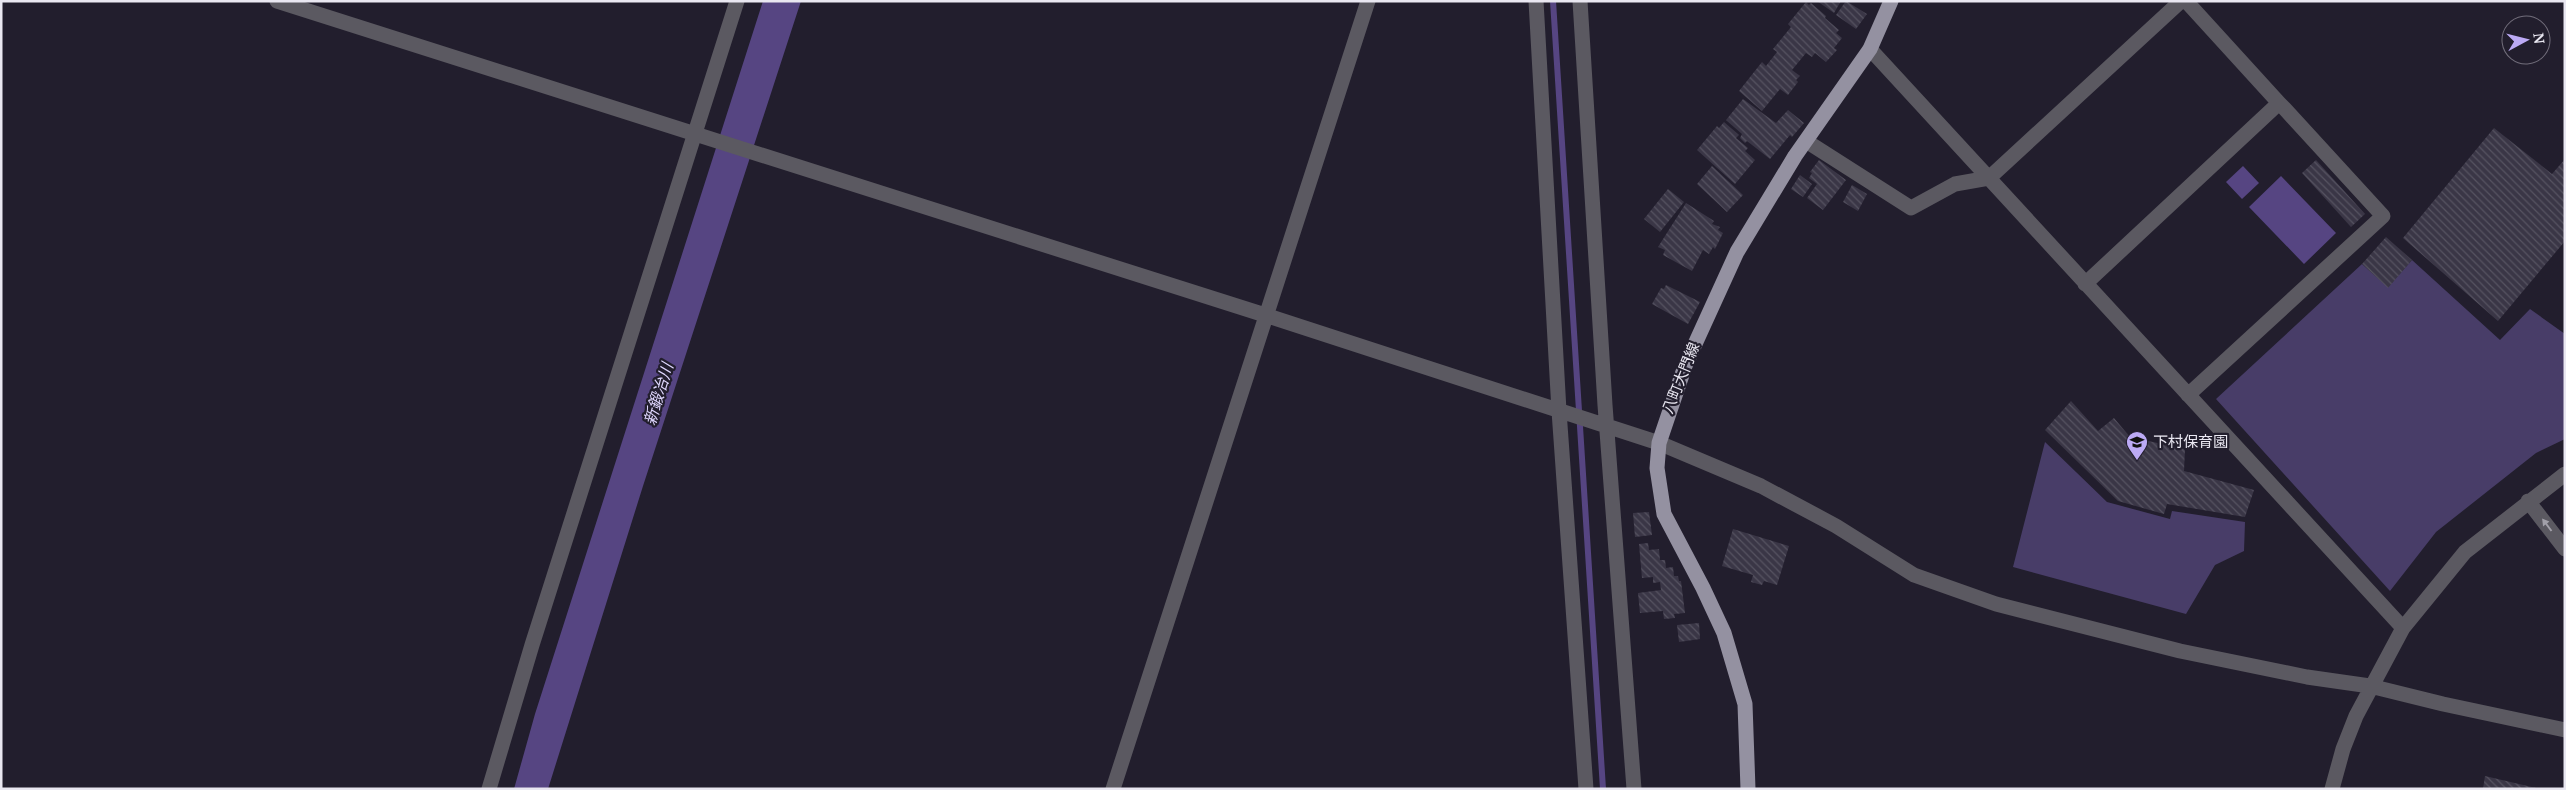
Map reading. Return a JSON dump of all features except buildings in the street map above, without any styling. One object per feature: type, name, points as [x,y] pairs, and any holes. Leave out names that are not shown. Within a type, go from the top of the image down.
[{"type":"main road","name":"八町大門線","points":[[1748,789],[1745,704],[1724,633],[1703,588],[1664,514],[1657,468],[1659,443],[1685,366],[1737,252],[1806,141],[1870,49],[1891,1]]},
{"type":"street","points":[[277,1],[1265,315],[1607,428],[1659,443],[1761,486],[1836,526],[1914,575],[1996,604],[2180,651],[2307,677],[2370,686],[2565,730]]},
{"type":"street","points":[[489,789],[535,636],[737,1]]},
{"type":"street","points":[[1113,789],[1368,1]]},
{"type":"street","points":[[1536,1],[1559,411],[1586,789]]},
{"type":"street","points":[[1580,1],[1607,428],[1634,789]]},
{"type":"street","points":[[1806,141],[1911,208],[1955,184],[1988,178],[2181,1]]},
{"type":"street","points":[[2186,1],[2383,216],[2188,395]]},
{"type":"street","points":[[1870,49],[2403,628]]},
{"type":"street","points":[[2086,284],[2279,103]]},
{"type":"street","points":[[2332,789],[2342,749],[2370,686],[2403,628],[2465,552],[2565,474]]},
{"type":"street","points":[[2528,501],[2565,549]]},
{"type":"shaded area","points":[[2412,260],[2500,340],[2530,309],[2565,334],[2565,439],[2536,453],[2436,532],[2390,591],[2216,399],[2362,264],[2388,287]]},
{"type":"shaded area","points":[[2045,442],[2107,502],[2170,519],[2172,511],[2245,522],[2244,551],[2215,565],[2186,614],[2013,567]]},
{"type":"water","name":"新鍛冶川","points":[[763,1],[801,1],[643,486],[548,789],[514,789],[535,714]]},
{"type":"water","points":[[2243,166],[2259,183],[2242,199],[2226,182]]},
{"type":"water","points":[[2281,176],[2336,233],[2304,264],[2249,207]]},
{"type":"waterway","points":[[1553,1],[1603,789]]},
{"type":"place","name":"下村保育園","points":[[2137,461]]}]
